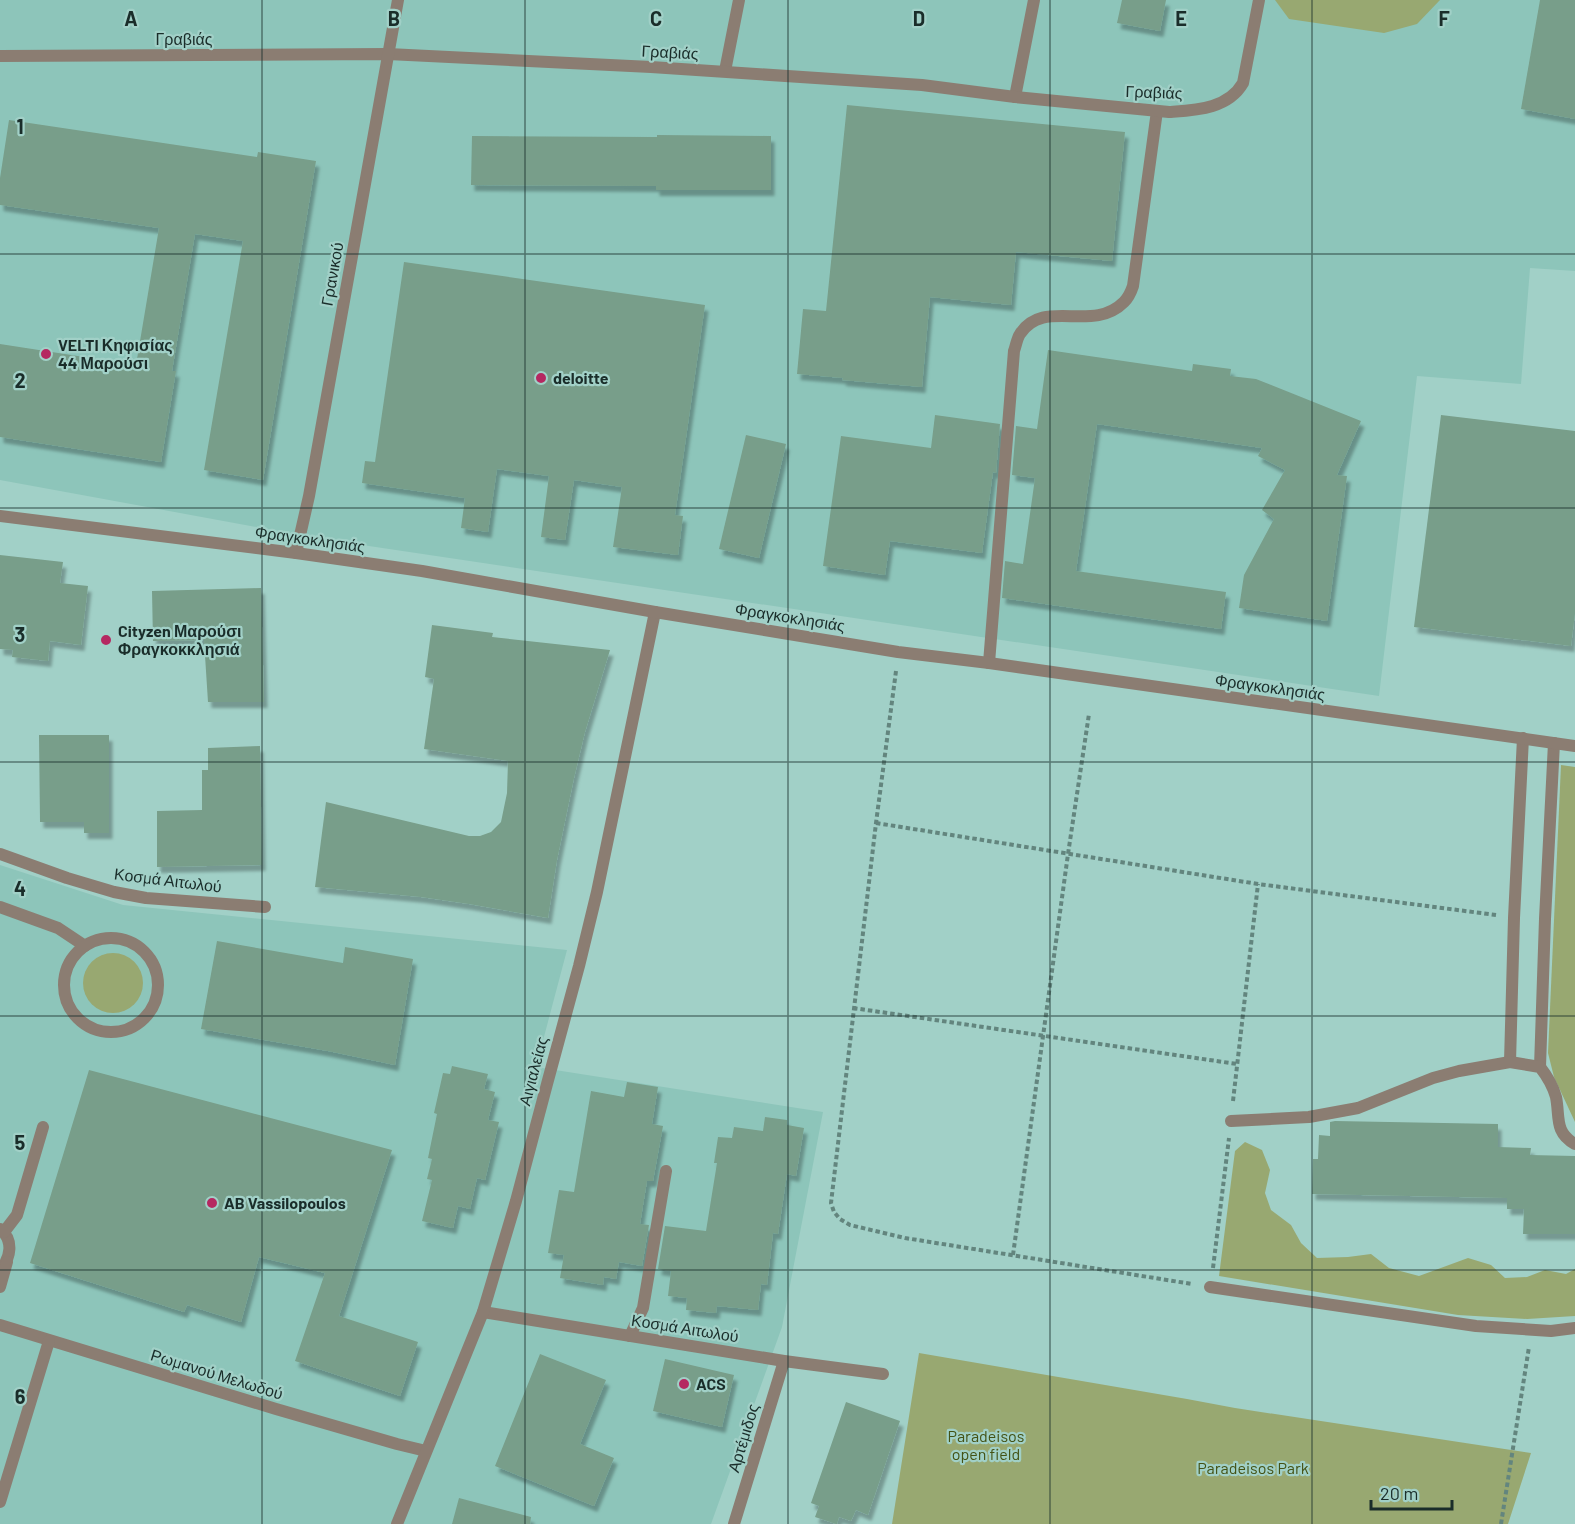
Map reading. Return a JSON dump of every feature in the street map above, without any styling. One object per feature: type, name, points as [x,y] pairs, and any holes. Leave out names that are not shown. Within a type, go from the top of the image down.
[{"type":"street","name":"Γρανικού","points":[[296,553],[309,496],[398,0]]},
{"type":"street","points":[[725,71],[739,0]]},
{"type":"street","points":[[1015,97],[1034,0]]},
{"type":"street","name":"Γραβιάς","points":[[0,56],[388,54],[725,71],[922,86],[1157,111],[1191,110],[1221,103],[1231,98],[1243,84],[1259,0]]},
{"type":"street","points":[[989,663],[1014,351],[1020,334],[1031,322],[1045,316],[1096,317],[1114,311],[1126,301],[1133,286],[1157,111]]},
{"type":"street","name":"Φραγκοκλησιάς","points":[[0,516],[296,553],[488,582],[898,652],[1575,746]]},
{"type":"street","name":"Αιγιαλείας","points":[[397,1524],[483,1312],[516,1202],[579,966],[655,612]]},
{"type":"street","points":[[1510,1062],[1522,738]]},
{"type":"street","points":[[1554,743],[1540,1067],[1547,1076],[1556,1097],[1558,1123],[1561,1130],[1568,1140],[1575,1144]]},
{"type":"street","name":"Κοσμά Αιτωλού","points":[[0,854],[114,892],[146,898],[265,907]]},
{"type":"street","points":[[0,907],[58,928],[85,946]]},
{"type":"street","points":[[119,937],[134,942],[147,952],[156,967],[159,982],[157,998],[150,1013],[138,1024],[124,1031],[109,1032],[94,1029],[81,1022],[71,1011],[65,997],[63,982],[67,967],[75,954],[85,946],[87,943],[103,938],[119,937]]},
{"type":"street","points":[[1231,1121],[1309,1117],[1358,1108],[1433,1078],[1510,1062],[1540,1067]]},
{"type":"street","points":[[0,1287],[10,1251],[9,1241],[2,1230],[17,1215],[43,1127]]},
{"type":"street","points":[[630,1336],[643,1308],[666,1171]]},
{"type":"street","points":[[1210,1287],[1476,1326],[1551,1331],[1575,1328]]},
{"type":"street","name":"Κοσμά Αιτωλού","points":[[483,1312],[784,1361],[883,1374]]},
{"type":"street","name":"Ρωμανού Μελωδού","points":[[0,1325],[298,1416],[426,1451]]},
{"type":"street","points":[[0,1502],[50,1341]]},
{"type":"street","name":"Αρτέμιδος","points":[[734,1524],[784,1361]]},
{"type":"path","points":[[898,652],[831,1203],[840,1219],[850,1225],[905,1238],[1210,1287],[1258,884]]},
{"type":"path","points":[[1013,1255],[1089,714]]},
{"type":"path","points":[[876,823],[1258,884],[1514,918]]},
{"type":"path","points":[[854,1008],[1238,1064]]},
{"type":"path","points":[[1501,1524],[1532,1330]]},
{"type":"shaded area","points":[[0,0],[1575,0],[1575,271],[1530,268],[1521,384],[1417,376],[1379,696],[322,539],[0,480]]},
{"type":"shaded area","points":[[0,865],[123,905],[567,950],[536,1067],[823,1112],[782,1327],[711,1524],[0,1524]]},
{"type":"green space","points":[[1275,0],[1440,0],[1417,24],[1384,33],[1289,19]]},
{"type":"green space","points":[[1561,765],[1575,767],[1575,1122],[1554,1077],[1548,1053]]},
{"type":"green space","points":[[107,953],[119,953],[135,961],[141,971],[143,983],[141,995],[135,1005],[119,1013],[107,1013],[91,1005],[83,989],[83,977],[91,961]]},
{"type":"green space","points":[[1245,1142],[1262,1150],[1270,1170],[1265,1193],[1271,1210],[1291,1225],[1301,1243],[1317,1258],[1371,1254],[1389,1268],[1419,1276],[1468,1258],[1491,1265],[1505,1278],[1527,1277],[1545,1270],[1566,1274],[1575,1269],[1575,1316],[1527,1319],[1458,1315],[1219,1276],[1235,1151]]},
{"type":"green space","points":[[919,1353],[1235,1408],[1531,1453],[1508,1524],[892,1524]]},
{"type":"building","points":[[1122,0],[1166,0],[1160,31],[1117,23]]},
{"type":"building","points":[[1540,0],[1575,0],[1575,119],[1521,109]]},
{"type":"building","points":[[847,105],[1125,132],[1112,261],[1016,252],[1011,305],[930,297],[922,387],[797,374],[803,309],[826,311]]},
{"type":"building","points":[[9,120],[257,157],[258,152],[316,161],[263,480],[204,470],[243,241],[195,234],[172,371],[176,371],[161,462],[0,437],[0,344],[136,365],[159,228],[0,205],[0,178]]},
{"type":"building","points":[[657,135],[771,136],[771,190],[656,190],[656,186],[471,185],[472,136],[657,137]]},
{"type":"building","name":"deloitte","points":[[404,262],[705,305],[675,515],[683,516],[678,555],[613,547],[622,487],[574,480],[565,540],[541,537],[549,476],[497,469],[488,532],[461,528],[465,498],[362,483],[365,461],[375,462]]},
{"type":"building","points":[[1048,350],[1192,371],[1193,364],[1231,369],[1230,376],[1256,379],[1361,421],[1337,475],[1347,476],[1327,621],[1239,608],[1244,575],[1274,519],[1262,510],[1285,470],[1258,456],[1262,448],[1097,424],[1076,571],[1226,592],[1221,629],[1002,598],[1005,561],[1023,564],[1035,478],[1012,475],[1016,426],[1037,429]]},
{"type":"building","points":[[935,415],[1000,424],[996,473],[993,472],[982,553],[890,541],[885,575],[823,566],[841,436],[931,448]]},
{"type":"building","points":[[1441,415],[1575,431],[1575,613],[1571,646],[1414,627]]},
{"type":"building","points":[[746,435],[786,444],[759,558],[719,549]]},
{"type":"building","points":[[0,555],[63,562],[60,583],[88,586],[81,645],[50,641],[48,661],[12,657],[13,650],[0,649]]},
{"type":"building","points":[[261,588],[264,702],[208,702],[204,640],[153,641],[152,591]]},
{"type":"building","points":[[432,625],[493,633],[492,637],[610,650],[585,732],[574,778],[548,918],[421,897],[315,887],[326,802],[469,836],[480,836],[491,832],[501,822],[507,793],[508,761],[424,749],[434,679],[425,677]]},
{"type":"building","points":[[39,735],[109,735],[109,833],[84,833],[84,822],[40,822]]},
{"type":"building","points":[[260,746],[262,865],[157,867],[157,811],[202,810],[202,770],[208,770],[208,748]]},
{"type":"building","points":[[217,941],[343,963],[345,947],[413,959],[395,1065],[201,1029]]},
{"type":"building","points":[[452,1066],[488,1074],[484,1089],[495,1092],[488,1120],[499,1122],[485,1180],[477,1178],[470,1209],[458,1206],[453,1228],[422,1221],[432,1180],[427,1179],[432,1159],[428,1158],[437,1114],[434,1113],[443,1073],[450,1074]]},
{"type":"building","name":"AB Vassilopoulos","points":[[89,1070],[392,1150],[339,1316],[418,1342],[400,1396],[295,1361],[325,1273],[259,1257],[241,1322],[187,1305],[184,1312],[30,1263]]},
{"type":"building","points":[[627,1082],[658,1087],[652,1124],[663,1126],[653,1181],[647,1181],[640,1224],[649,1225],[642,1266],[619,1262],[616,1279],[604,1277],[603,1285],[560,1278],[564,1255],[548,1253],[559,1190],[574,1192],[591,1091],[624,1097]]},
{"type":"building","points":[[765,1117],[787,1120],[787,1125],[804,1128],[796,1176],[787,1174],[778,1234],[773,1233],[767,1285],[761,1284],[758,1310],[717,1306],[716,1313],[686,1310],[687,1298],[668,1296],[671,1271],[658,1269],[665,1226],[706,1231],[717,1163],[714,1163],[718,1137],[732,1138],[734,1127],[763,1131]]},
{"type":"building","points":[[1330,1122],[1498,1124],[1498,1147],[1531,1148],[1530,1155],[1575,1156],[1575,1234],[1523,1234],[1524,1209],[1507,1209],[1507,1198],[1312,1194],[1313,1159],[1318,1159],[1319,1135],[1330,1136]]},
{"type":"building","points":[[540,1354],[606,1380],[580,1444],[614,1458],[594,1506],[495,1466]]},
{"type":"building","points":[[665,1359],[734,1375],[722,1427],[653,1411]]},
{"type":"building","points":[[846,1402],[900,1421],[868,1515],[856,1510],[851,1521],[839,1517],[836,1524],[815,1517],[819,1506],[811,1503]]},
{"type":"building","points":[[459,1498],[531,1517],[530,1524],[452,1524]]},
{"type":"place","name":"VELTI Κηφισίας 44 Μαρούσι","points":[[46,354]]},
{"type":"place","name":"deloitte","points":[[541,378]]},
{"type":"place","name":"Cityzen Μαρούσι Φραγκοκκλησιά","points":[[106,640]]},
{"type":"place","name":"AB Vassilopoulos","points":[[212,1203]]},
{"type":"place","name":"ACS","points":[[684,1384]]},
{"type":"park label","name":"Paradeisos open field","points":[[986,1445]]},
{"type":"park label","name":"Paradeisos Park","points":[[1253,1468]]}]
